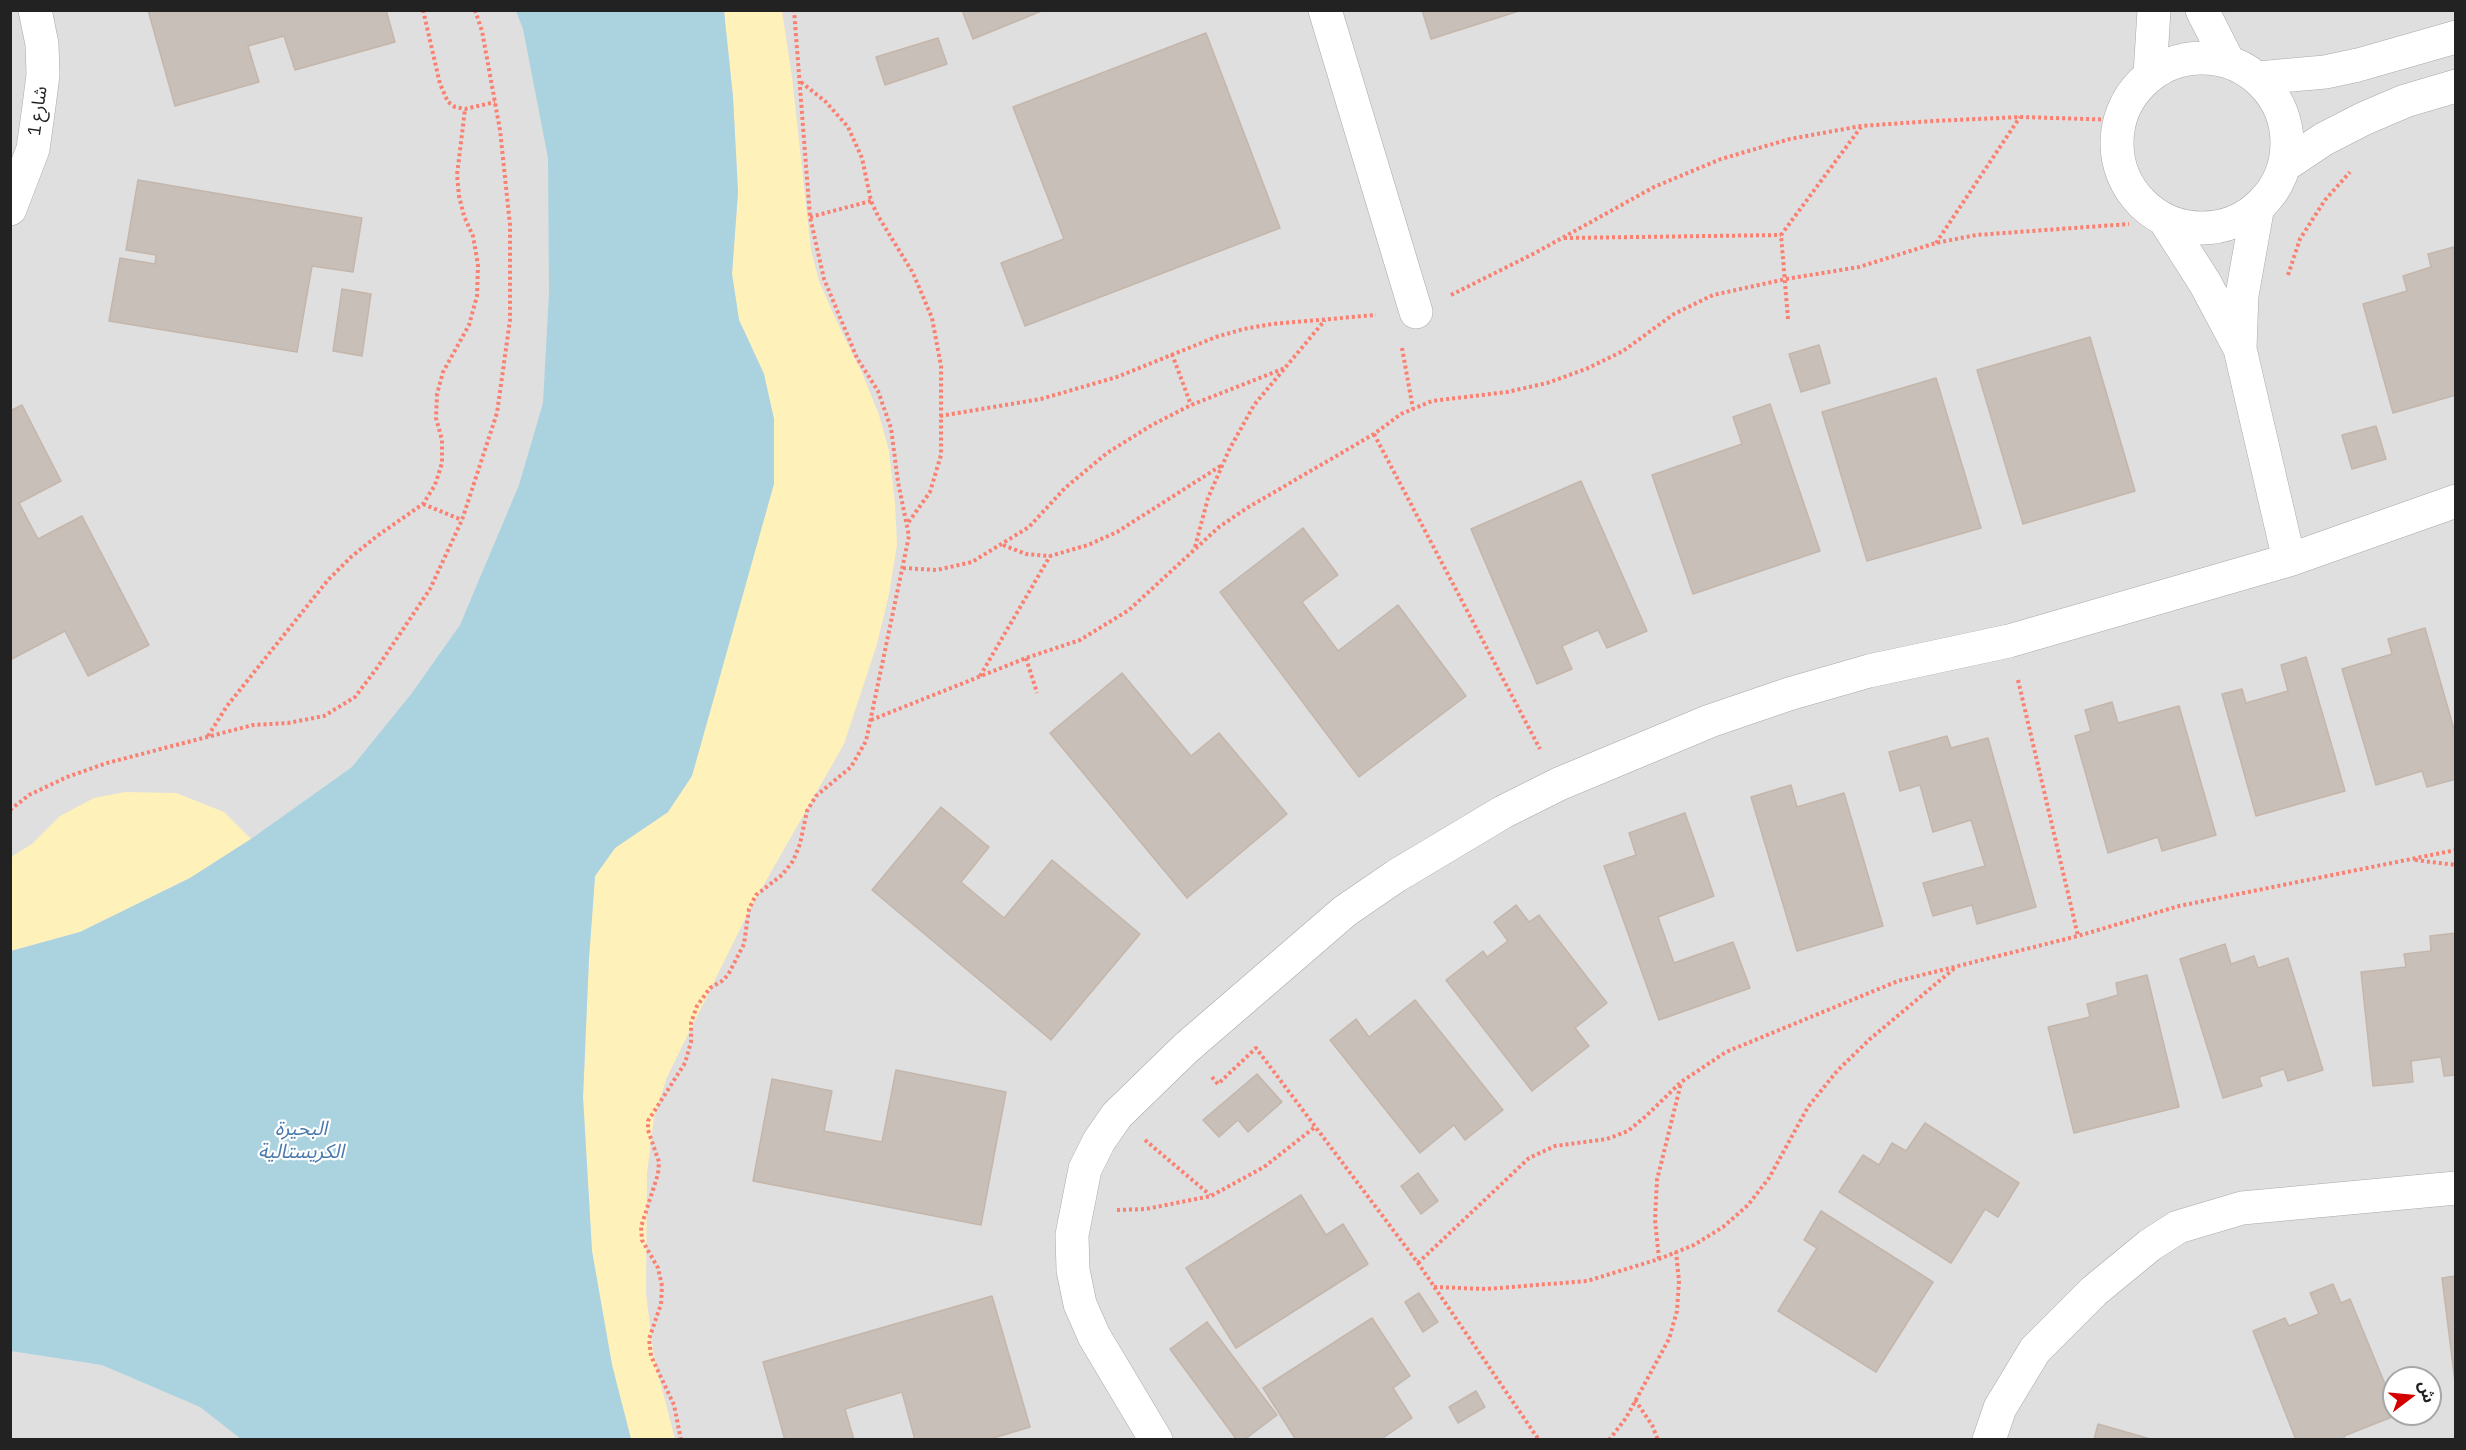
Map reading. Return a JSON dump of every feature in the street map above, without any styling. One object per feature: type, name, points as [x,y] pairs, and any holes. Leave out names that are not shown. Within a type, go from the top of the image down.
[{"type":"street","name":"شارع 1","points":[[10,209],[33,149],[43,75],[42,44],[35,10]]},
{"type":"street","points":[[1325,10],[1406,313]]},
{"type":"street","points":[[2150,75],[2154,10]]},
{"type":"street","points":[[2202,10],[2228,61]]},
{"type":"street","points":[[2258,78],[2292,76],[2347,68],[2456,37]]},
{"type":"street","points":[[2257,211],[2228,225],[2197,230],[2166,222],[2141,205],[2124,180],[2116,151],[2119,120],[2130,95],[2150,75],[2174,62],[2201,57],[2228,61],[2258,78],[2278,103],[2287,133],[2285,165],[2279,181],[2257,211],[2247,252],[2242,295],[2240,349],[2289,560]]},
{"type":"street","points":[[2285,165],[2363,119],[2405,100],[2456,86]]},
{"type":"street","points":[[2166,222],[2205,284],[2240,349]]},
{"type":"street","points":[[1156,1440],[1094,1336],[1080,1304],[1073,1270],[1072,1235],[1085,1169],[1099,1141],[1117,1115],[1186,1048],[1345,911],[1449,843],[1559,784],[1710,721],[1789,694],[1869,671],[2009,641],[2289,560],[2456,501]]},
{"type":"street","points":[[1989,1440],[2000,1408],[2035,1350],[2094,1291],[2150,1245],[2178,1227],[2242,1208],[2456,1188]]},
{"type":"path","points":[[423,10],[442,94],[448,102],[455,107],[465,109],[495,102]]},
{"type":"path","points":[[10,810],[29,795],[67,777],[107,763],[253,724],[288,723],[324,716],[355,697],[430,589],[462,520],[497,413],[510,320],[510,225],[500,130],[482,32],[475,10]]},
{"type":"path","points":[[681,1440],[674,1405],[651,1356],[649,1339],[660,1304],[662,1286],[658,1268],[642,1240],[641,1227],[658,1174],[659,1162],[648,1130],[648,1120],[685,1063],[691,1042],[691,1023],[697,1006],[710,988],[728,975],[744,944],[749,909],[756,895],[782,875],[793,861],[800,844],[807,811],[816,796],[851,766],[866,741],[909,536],[898,482],[891,428],[878,391],[857,358],[824,279],[810,217],[794,10]]},
{"type":"path","points":[[800,81],[826,102],[848,127],[862,158],[871,201],[886,232],[913,273],[932,318],[941,366],[941,455],[930,492],[908,524]]},
{"type":"path","points":[[207,735],[227,706],[292,628],[328,580],[351,556],[423,504],[435,485],[442,464],[442,440],[436,418],[437,394],[443,372],[469,325],[477,296],[478,265],[473,236],[464,216],[459,196],[457,175],[465,109]]},
{"type":"path","points":[[940,416],[1041,399],[1117,377],[1172,354],[1244,329],[1272,324],[1406,313],[1563,238],[1654,187],[1721,159],[1790,139],[1861,126],[2021,117],[2119,120]]},
{"type":"path","points":[[1936,243],[2021,117]]},
{"type":"path","points":[[1788,319],[1781,235],[1861,126]]},
{"type":"path","points":[[2285,283],[2300,239],[2325,200],[2351,171]]},
{"type":"path","points":[[810,217],[871,201]]},
{"type":"path","points":[[870,720],[1026,658],[1080,640],[1129,610],[1219,527],[1247,508],[1374,434],[1401,414],[1432,401],[1507,392],[1547,383],[1586,369],[1623,351],[1694,303],[1713,295],[1786,279],[1859,267],[1936,243],[1976,235],[2166,222]]},
{"type":"path","points":[[1563,238],[1781,235]]},
{"type":"path","points":[[1406,313],[1413,410]]},
{"type":"path","points":[[1195,548],[1208,498],[1222,465],[1254,405],[1325,319]]},
{"type":"path","points":[[1172,354],[1191,405]]},
{"type":"path","points":[[903,568],[937,570],[972,562],[1029,526],[1065,488],[1107,453],[1152,425],[1191,405],[1285,368]]},
{"type":"path","points":[[1374,434],[1559,784]]},
{"type":"path","points":[[1002,544],[1026,554],[1050,556],[1088,545],[1117,532],[1222,465]]},
{"type":"path","points":[[423,504],[462,520]]},
{"type":"path","points":[[980,676],[1050,556]]},
{"type":"path","points":[[2009,641],[2078,936]]},
{"type":"path","points":[[1026,658],[1037,693]]},
{"type":"path","points":[[1418,1263],[1528,1158],[1555,1146],[1607,1139],[1628,1131],[1681,1082],[1726,1052],[1774,1030],[1898,981],[2078,936],[2179,906],[2456,850]]},
{"type":"path","points":[[2412,860],[2456,865]]},
{"type":"path","points":[[1434,1287],[1486,1289],[1587,1281],[1659,1259],[1694,1245],[1723,1227],[1748,1204],[1769,1178],[1808,1107],[1837,1071],[1870,1039],[1957,966]]},
{"type":"path","points":[[1186,1048],[1218,1084],[1256,1048],[1418,1263],[1539,1440]]},
{"type":"path","points":[[1659,1259],[1655,1220],[1657,1180],[1681,1082]]},
{"type":"path","points":[[1117,1115],[1211,1196]]},
{"type":"path","points":[[1078,1200],[1099,1208],[1123,1210],[1146,1209],[1211,1196],[1264,1167],[1315,1127]]},
{"type":"path","points":[[1610,1440],[1669,1339],[1677,1311],[1680,1281],[1676,1252]]},
{"type":"path","points":[[1635,1400],[1652,1425],[1658,1440]]},
{"type":"shaded area","points":[[11,11],[2455,11],[2455,1439],[11,1439]]},
{"type":"sand","points":[[724,11],[782,11],[792,77],[811,250],[819,281],[879,415],[889,451],[897,545],[889,594],[877,644],[844,744],[751,907],[667,1077],[654,1117],[647,1173],[646,1294],[654,1358],[675,1439],[631,1439],[612,1365],[592,1251],[583,1097],[589,958],[595,876],[615,848],[668,812],[764,374],[739,320],[732,274],[738,192],[733,97]]},
{"type":"sand","points":[[125,792],[176,793],[224,812],[251,839],[190,878],[80,932],[11,951],[11,857],[32,844],[60,816],[94,798]]},
{"type":"water","name":"البحيرة الكريستالية","points":[[516,11],[724,11],[733,97],[738,192],[732,274],[739,320],[764,374],[774,419],[774,484],[692,776],[668,812],[615,848],[595,876],[583,1097],[592,1251],[612,1365],[631,1439],[241,1439],[200,1407],[102,1365],[11,1351],[11,951],[80,932],[190,878],[251,839],[352,767],[412,693],[460,625],[519,485],[543,403],[549,293],[548,158],[523,29]]},
{"type":"building","points":[[148,10],[386,10],[395,42],[295,70],[284,36],[248,46],[259,82],[175,106]]},
{"type":"building","points":[[962,10],[1044,10],[973,39]]},
{"type":"building","points":[[1422,10],[1522,10],[1431,39]]},
{"type":"building","points":[[1206,33],[1280,228],[1025,326],[1001,263],[1064,239],[1013,107]]},
{"type":"building","points":[[938,38],[947,64],[885,85],[876,57]]},
{"type":"building","points":[[138,180],[362,218],[353,272],[312,266],[297,352],[109,321],[120,258],[155,264],[156,255],[126,250]]},
{"type":"building","points":[[2454,247],[2456,395],[2393,413],[2363,304],[2407,291],[2403,276],[2431,267],[2428,254]]},
{"type":"building","points":[[342,289],[371,294],[362,356],[333,351]]},
{"type":"building","points":[[2090,337],[2135,491],[2023,524],[1977,370]]},
{"type":"building","points":[[1819,345],[1830,383],[1801,392],[1789,354]]},
{"type":"building","points":[[1936,378],[1981,528],[1867,561],[1822,412]]},
{"type":"building","points":[[1770,404],[1820,551],[1693,594],[1652,475],[1742,444],[1733,417]]},
{"type":"building","points":[[22,405],[61,481],[19,503],[38,539],[82,516],[149,645],[88,676],[65,631],[10,660],[10,411]]},
{"type":"building","points":[[2376,426],[2386,459],[2352,469],[2342,435]]},
{"type":"building","points":[[1581,481],[1647,631],[1607,648],[1598,630],[1562,646],[1572,669],[1537,684],[1471,529]]},
{"type":"building","points":[[1303,528],[1338,575],[1302,602],[1338,651],[1398,605],[1466,696],[1359,777],[1220,592]]},
{"type":"building","points":[[2425,628],[2456,736],[2456,779],[2427,787],[2422,771],[2376,785],[2342,669],[2392,654],[2388,639]]},
{"type":"building","points":[[2306,657],[2345,791],[2256,816],[2222,694],[2242,689],[2246,703],[2288,691],[2281,665]]},
{"type":"building","points":[[1122,673],[1191,756],[1219,733],[1287,814],[1187,898],[1050,733]]},
{"type":"building","points":[[2112,702],[2118,723],[2179,706],[2216,835],[2162,851],[2158,837],[2108,853],[2075,736],[2091,731],[2085,710]]},
{"type":"building","points":[[1947,736],[1951,748],[1988,738],[2036,907],[1977,924],[1972,905],[1933,916],[1923,883],[1985,866],[1971,820],[1933,832],[1920,785],[1900,791],[1889,752]]},
{"type":"building","points":[[1791,785],[1797,807],[1844,793],[1883,926],[1797,951],[1751,797]]},
{"type":"building","points":[[941,807],[989,847],[961,882],[1004,918],[1052,860],[1140,934],[1051,1040],[872,890]]},
{"type":"building","points":[[1685,813],[1714,896],[1658,917],[1674,963],[1733,942],[1750,988],[1659,1020],[1604,866],[1636,855],[1629,833]]},
{"type":"building","points":[[1516,905],[1529,922],[1539,915],[1607,1003],[1575,1028],[1589,1046],[1532,1091],[1446,980],[1483,951],[1487,957],[1508,941],[1494,922]]},
{"type":"building","points":[[2456,933],[2456,1075],[2444,1076],[2441,1057],[2411,1061],[2413,1082],[2373,1086],[2361,972],[2406,967],[2404,954],[2431,951],[2430,936]]},
{"type":"building","points":[[2225,944],[2231,964],[2254,956],[2258,968],[2288,958],[2323,1070],[2288,1081],[2284,1069],[2259,1077],[2262,1086],[2223,1098],[2180,959]]},
{"type":"building","points":[[2147,975],[2179,1107],[2074,1133],[2048,1027],[2090,1017],[2087,1004],[2118,995],[2116,983]]},
{"type":"building","points":[[1415,1000],[1503,1110],[1465,1140],[1454,1125],[1420,1153],[1330,1040],[1356,1019],[1369,1037]]},
{"type":"building","points":[[896,1070],[1006,1092],[981,1225],[753,1181],[772,1079],[832,1091],[824,1131],[882,1142]]},
{"type":"building","points":[[1257,1074],[1282,1102],[1248,1132],[1238,1120],[1219,1137],[1203,1120]]},
{"type":"building","points":[[1925,1123],[2019,1183],[1998,1217],[1985,1209],[1951,1263],[1839,1192],[1863,1155],[1879,1165],[1892,1143],[1906,1151]]},
{"type":"building","points":[[1418,1173],[1438,1201],[1421,1214],[1401,1186]]},
{"type":"building","points":[[1301,1195],[1326,1235],[1343,1224],[1368,1264],[1236,1348],[1186,1268]]},
{"type":"building","points":[[1821,1211],[1933,1282],[1876,1372],[1778,1311],[1817,1248],[1804,1240]]},
{"type":"building","points":[[2456,1276],[2456,1390],[2442,1278]]},
{"type":"building","points":[[2333,1284],[2341,1303],[2350,1299],[2382,1377],[2382,1421],[2344,1436],[2345,1440],[2296,1440],[2253,1331],[2285,1318],[2289,1326],[2319,1314],[2310,1293]]},
{"type":"building","points":[[1419,1293],[1438,1322],[1423,1332],[1405,1302]]},
{"type":"building","points":[[992,1296],[1030,1427],[987,1440],[915,1440],[902,1392],[845,1409],[854,1440],[785,1440],[763,1362]]},
{"type":"building","points":[[1372,1318],[1410,1376],[1393,1388],[1412,1418],[1380,1440],[1296,1440],[1263,1388]]},
{"type":"building","points":[[1207,1322],[1277,1415],[1244,1440],[1237,1440],[1170,1349]]},
{"type":"building","points":[[1476,1391],[1485,1407],[1458,1423],[1449,1407]]},
{"type":"building","points":[[2098,1424],[2154,1440],[2094,1440]]}]
